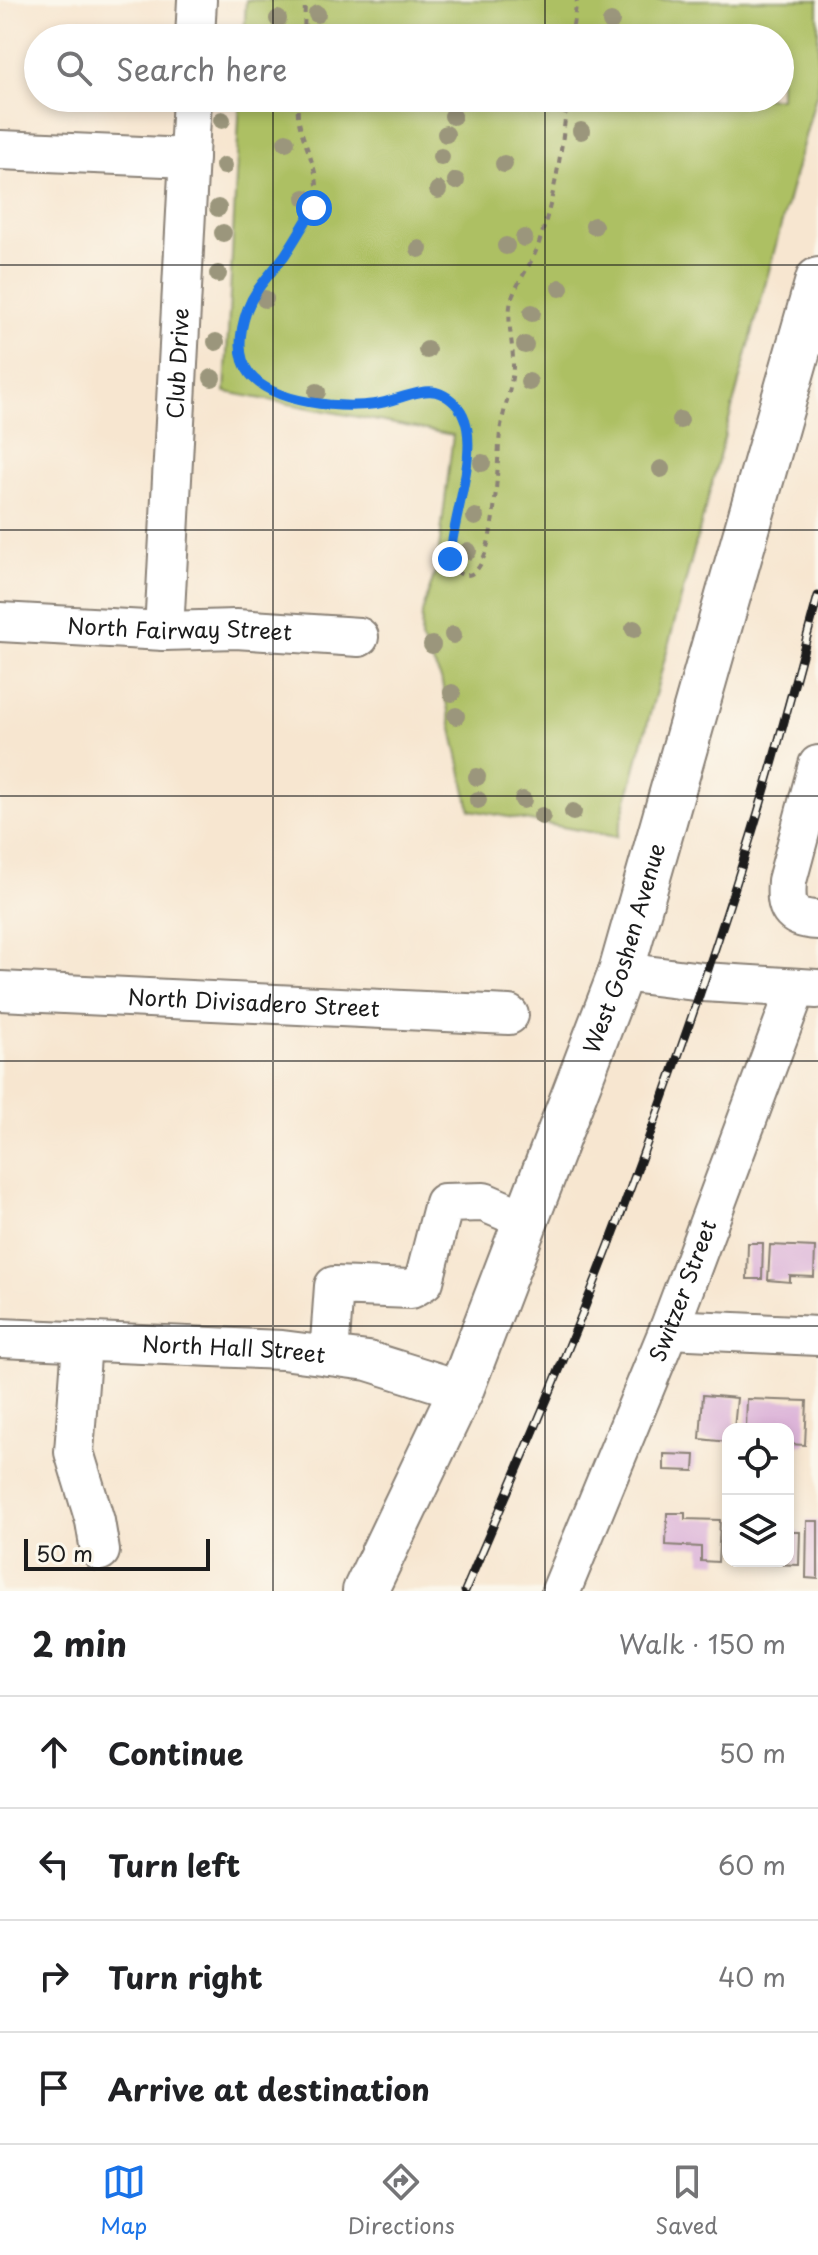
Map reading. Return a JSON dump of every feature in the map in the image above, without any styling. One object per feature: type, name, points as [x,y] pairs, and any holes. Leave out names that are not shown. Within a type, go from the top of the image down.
[{"type":"main road","name":"West Goshen Avenue","points":[[365,1591],[461,1390],[621,972],[818,280]]},
{"type":"street","points":[[196,24],[197,0]]},
{"type":"street","name":"Club Drive","points":[[164,631],[191,112]]},
{"type":"street","points":[[0,150],[189,158]]},
{"type":"street","name":"North Fairway Street","points":[[0,622],[164,631],[236,629],[359,637]]},
{"type":"street","points":[[818,765],[787,881],[786,901],[792,913],[803,920],[818,920]]},
{"type":"street","points":[[621,972],[703,982],[807,989]]},
{"type":"street","name":"Switzer Street","points":[[561,1591],[807,989]]},
{"type":"street","name":"North Divisadero Street","points":[[0,991],[509,1015]]},
{"type":"street","points":[[329,1356],[334,1286],[411,1289],[424,1281],[444,1203],[484,1202],[526,1220]]},
{"type":"street","points":[[669,1329],[818,1336]]},
{"type":"street","name":"North Hall Street","points":[[0,1338],[282,1350],[368,1361],[461,1390]]},
{"type":"street","points":[[82,1342],[74,1452],[95,1521],[100,1551]]},
{"type":"path","points":[[304,24],[305,0]]},
{"type":"path","points":[[573,24],[577,0]]},
{"type":"path","points":[[298,112],[315,173],[314,208],[287,252],[256,290],[241,330],[239,349],[244,365],[254,381],[274,393],[299,400],[351,407],[428,391],[437,392],[456,404],[467,426],[468,441],[462,497],[450,559],[453,567],[465,575],[479,568],[490,532],[500,428],[513,365],[509,316],[511,302],[538,247],[560,157],[565,112]]},
{"type":"green space","points":[[246,0],[818,0],[818,88],[617,837],[470,810],[441,679],[421,639],[422,613],[437,566],[453,435],[225,392],[239,112],[794,112],[794,24],[245,24]]},
{"type":"building","points":[[748,1243],[763,1243],[762,1279],[747,1279]]},
{"type":"building","points":[[770,1245],[815,1247],[814,1277],[790,1276],[790,1282],[768,1280]]},
{"type":"building","points":[[703,1395],[737,1398],[735,1423],[722,1423],[722,1441],[700,1439]]},
{"type":"building","points":[[747,1399],[807,1401],[805,1445],[794,1444],[794,1423],[746,1423]]},
{"type":"building","points":[[664,1454],[695,1455],[694,1471],[664,1470]]},
{"type":"building","points":[[667,1513],[685,1513],[685,1519],[720,1520],[718,1562],[701,1561],[701,1547],[666,1545]]},
{"type":"building","points":[[807,1521],[818,1521],[818,1579],[806,1578]]},
{"type":"building","points":[[794,1532],[800,1532],[799,1565],[794,1565]]},
{"type":"railway","points":[[465,1591],[585,1307],[680,1052],[751,836],[818,596]]},
{"type":"route","points":[[314,208],[287,252],[256,290],[247,309],[239,349],[244,365],[254,381],[274,393],[299,400],[351,407],[428,391],[437,392],[456,404],[467,426],[468,441],[462,497],[450,559]]}]
